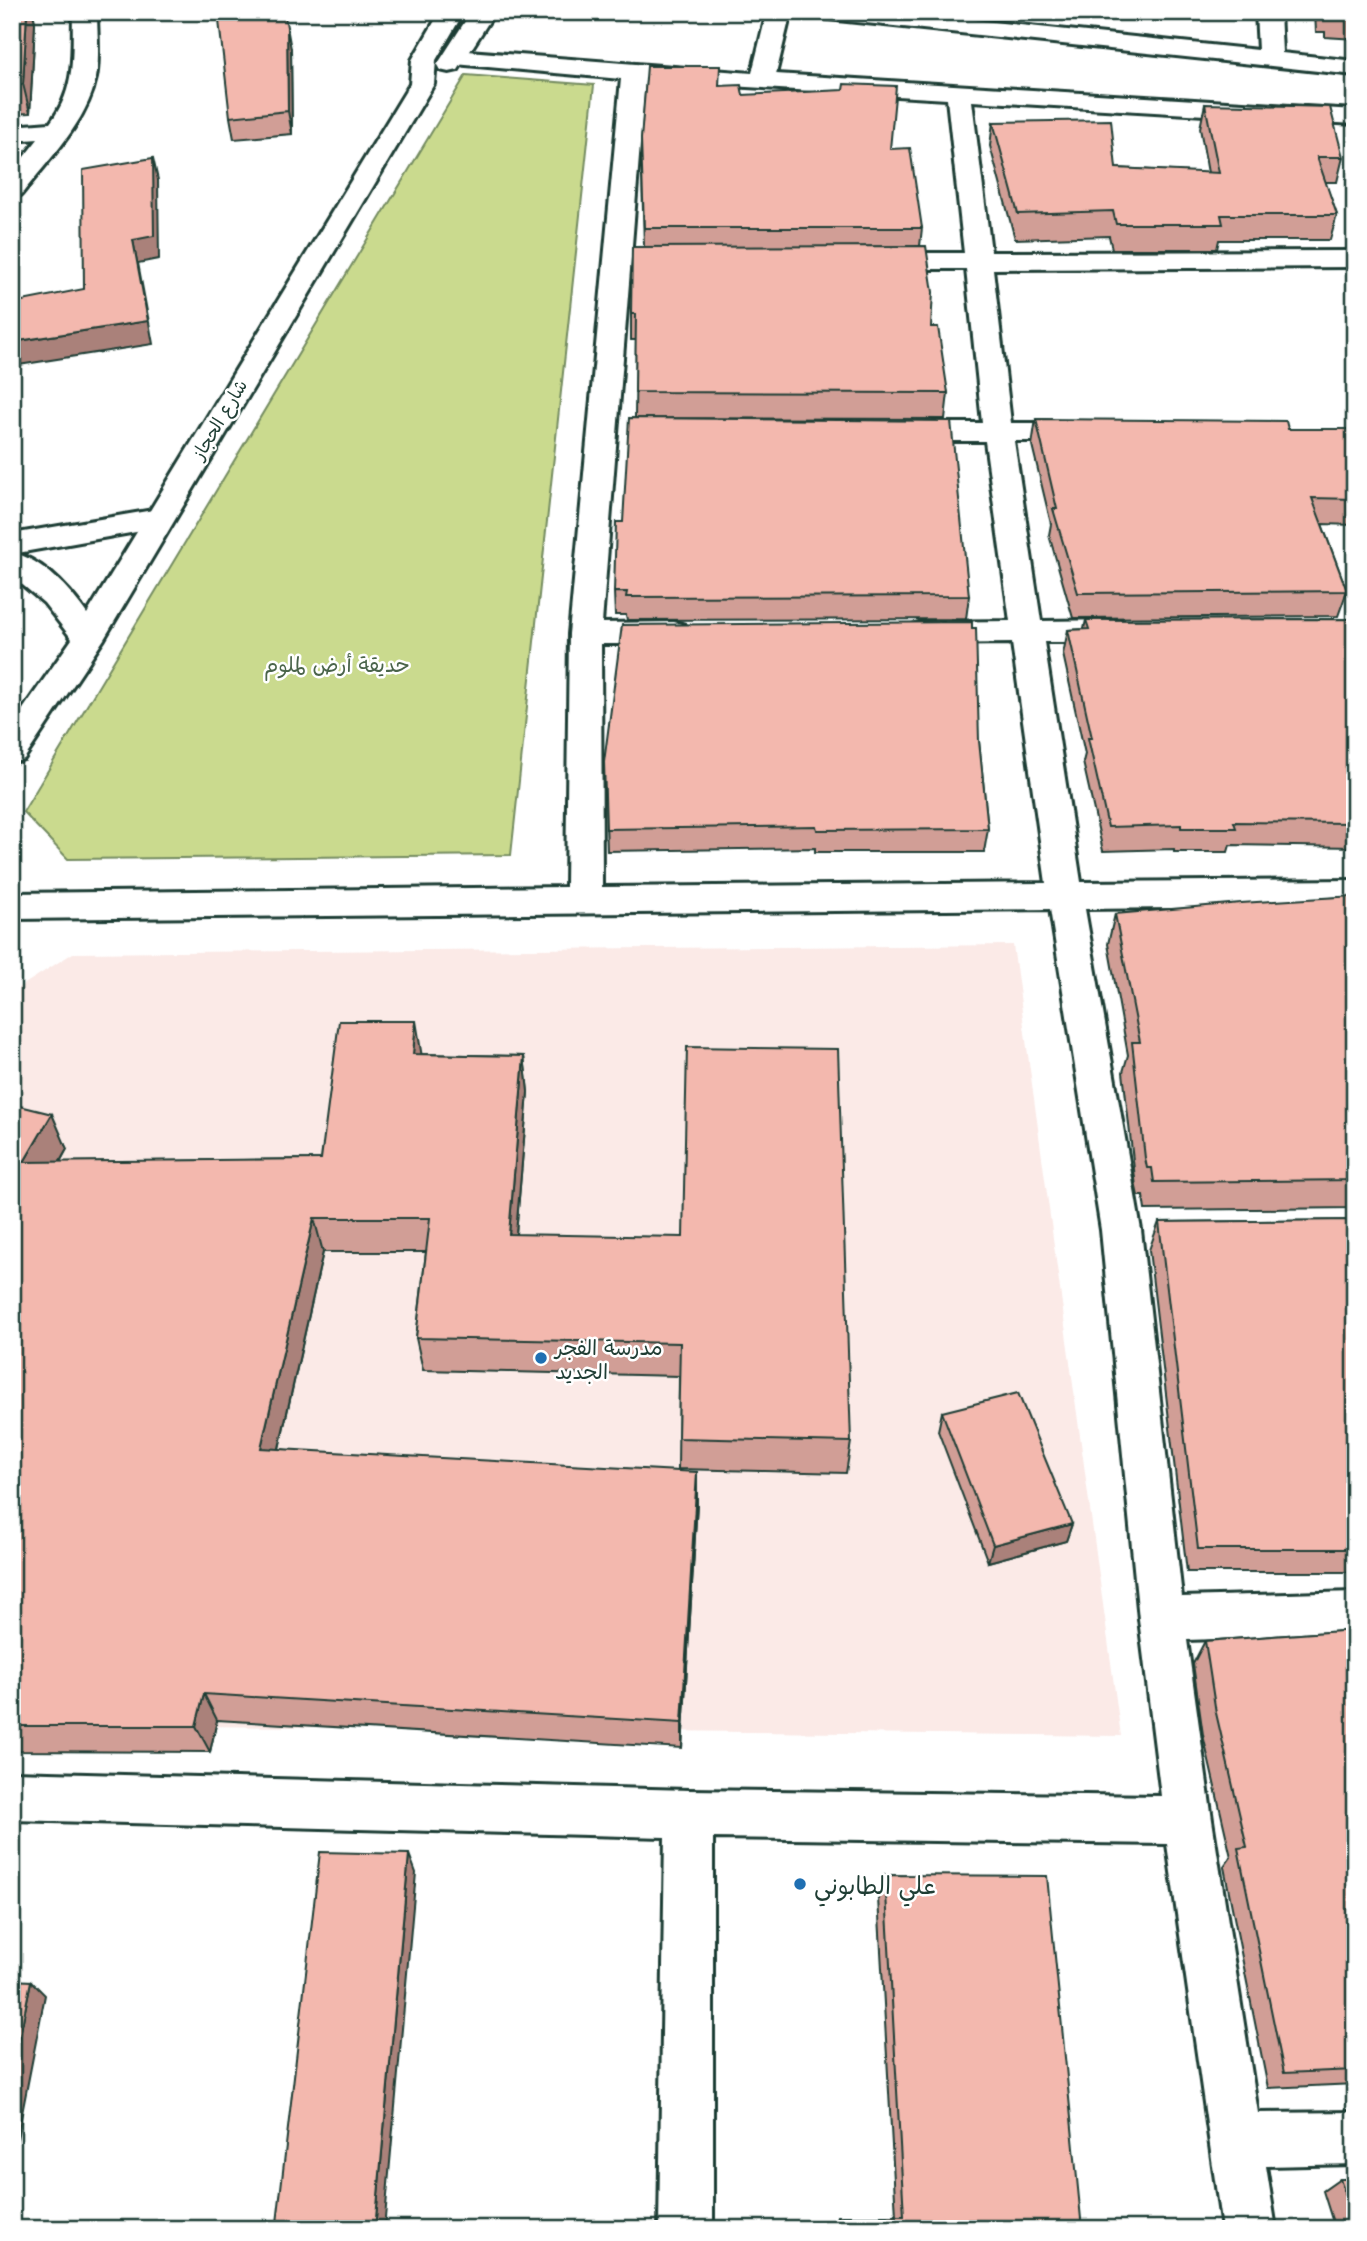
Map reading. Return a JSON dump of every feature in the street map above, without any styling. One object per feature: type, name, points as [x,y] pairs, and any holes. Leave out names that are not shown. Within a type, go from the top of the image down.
[{"type":"street","points":[[12,190],[61,129],[75,107],[84,76],[85,12]]},
{"type":"street","name":"شارع الحجاز","points":[[12,751],[88,639],[422,84],[425,60],[452,12]]},
{"type":"street","name":"شارع الحجاز","points":[[422,84],[446,70],[483,12]]},
{"type":"street","points":[[762,80],[779,12]]},
{"type":"street","points":[[828,12],[1355,68]]},
{"type":"street","points":[[1268,12],[1270,59]]},
{"type":"street","points":[[455,57],[634,73],[1355,117]]},
{"type":"street","points":[[584,902],[585,634],[615,430],[631,262],[634,73]]},
{"type":"street","points":[[959,93],[998,433],[1065,894],[1121,1230],[1162,1619],[1188,1820],[1249,2229]]},
{"type":"street","points":[[12,134],[61,129]]},
{"type":"street","points":[[847,261],[1355,259]]},
{"type":"street","points":[[875,432],[1108,432]]},
{"type":"street","points":[[12,544],[159,519]]},
{"type":"street","points":[[12,562],[44,583],[64,602],[88,639]]},
{"type":"street","points":[[890,633],[1151,631]]},
{"type":"street","points":[[585,634],[710,633]]},
{"type":"street","points":[[12,906],[1355,893]]},
{"type":"street","points":[[1121,1230],[1162,1229]]},
{"type":"street","points":[[1162,1619],[1355,1613]]},
{"type":"street","points":[[12,1796],[689,1814],[1188,1820]]},
{"type":"street","points":[[686,2229],[689,1814]]},
{"type":"street","points":[[1234,2140],[1355,2137]]},
{"type":"shaded area","name":"مدرسة الفجر الجديد","points":[[1013,945],[1121,1736],[12,1724],[12,992],[73,953]]},
{"type":"green space","name":"حديقة أرض لملوم","points":[[466,75],[594,85],[511,855],[68,859],[23,812]]},
{"type":"building","points":[[12,12],[27,12],[23,84],[12,85]]},
{"type":"building","points":[[218,12],[284,12],[287,27],[288,111],[230,117]]},
{"type":"building","points":[[1330,12],[1355,12],[1355,17],[1331,15]]},
{"type":"building","points":[[647,66],[720,66],[719,86],[741,85],[743,95],[843,90],[844,84],[896,86],[890,149],[910,148],[922,228],[644,228],[641,139]]},
{"type":"building","points":[[1205,104],[1330,107],[1343,157],[1317,157],[1337,215],[1221,215],[1223,224],[1116,224],[1113,211],[1018,214],[993,122],[1111,120],[1116,168],[1219,173]]},
{"type":"building","points":[[153,158],[154,236],[133,240],[148,321],[12,342],[12,303],[84,289],[83,170]]},
{"type":"building","points":[[926,246],[933,292],[931,327],[938,327],[948,393],[635,392],[636,314],[631,314],[632,247]]},
{"type":"building","points":[[629,418],[951,421],[969,596],[626,597],[627,592],[614,592],[616,522],[623,522]]},
{"type":"building","points":[[1036,419],[1286,421],[1288,429],[1355,429],[1355,499],[1312,498],[1347,591],[1078,593],[1053,509],[1057,509]]},
{"type":"building","points":[[1355,619],[1355,823],[1234,822],[1236,828],[1181,828],[1181,825],[1108,827],[1068,630],[1089,629],[1086,620]]},
{"type":"building","points":[[972,622],[972,628],[976,628],[979,741],[988,829],[817,830],[816,826],[606,829],[604,762],[622,625]]},
{"type":"building","points":[[1355,896],[1355,1180],[1154,1182],[1152,1168],[1147,1168],[1145,1158],[1132,1042],[1140,1042],[1115,914]]},
{"type":"building","points":[[339,1021],[416,1021],[413,1054],[524,1056],[509,1234],[683,1237],[687,1047],[838,1049],[851,1442],[678,1438],[680,1343],[416,1338],[430,1218],[314,1218],[261,1448],[697,1472],[682,1723],[204,1694],[196,1726],[12,1726],[12,1104],[52,1114],[24,1162],[321,1159]]},
{"type":"building","points":[[1355,1220],[1355,1549],[1198,1549],[1159,1222]]},
{"type":"building","points":[[1018,1393],[1072,1524],[993,1545],[942,1412]]},
{"type":"building","points":[[1355,1630],[1355,2070],[1284,2073],[1238,1848],[1247,1847],[1216,1713],[1205,1641]]},
{"type":"building","points":[[320,1852],[409,1854],[375,2229],[279,2229],[280,2223],[277,2223]]},
{"type":"building","points":[[885,1875],[1047,1876],[1082,2229],[839,2229],[838,2216],[904,2216]]},
{"type":"building","points":[[12,1980],[31,1981],[12,2075]]},
{"type":"building","points":[[1340,2179],[1355,2179],[1355,2221]]},
{"type":"place","name":"مدرسة الفجر الجديد","points":[[541,1358]]},
{"type":"place","name":"علي الطابوني","points":[[800,1884]]}]
